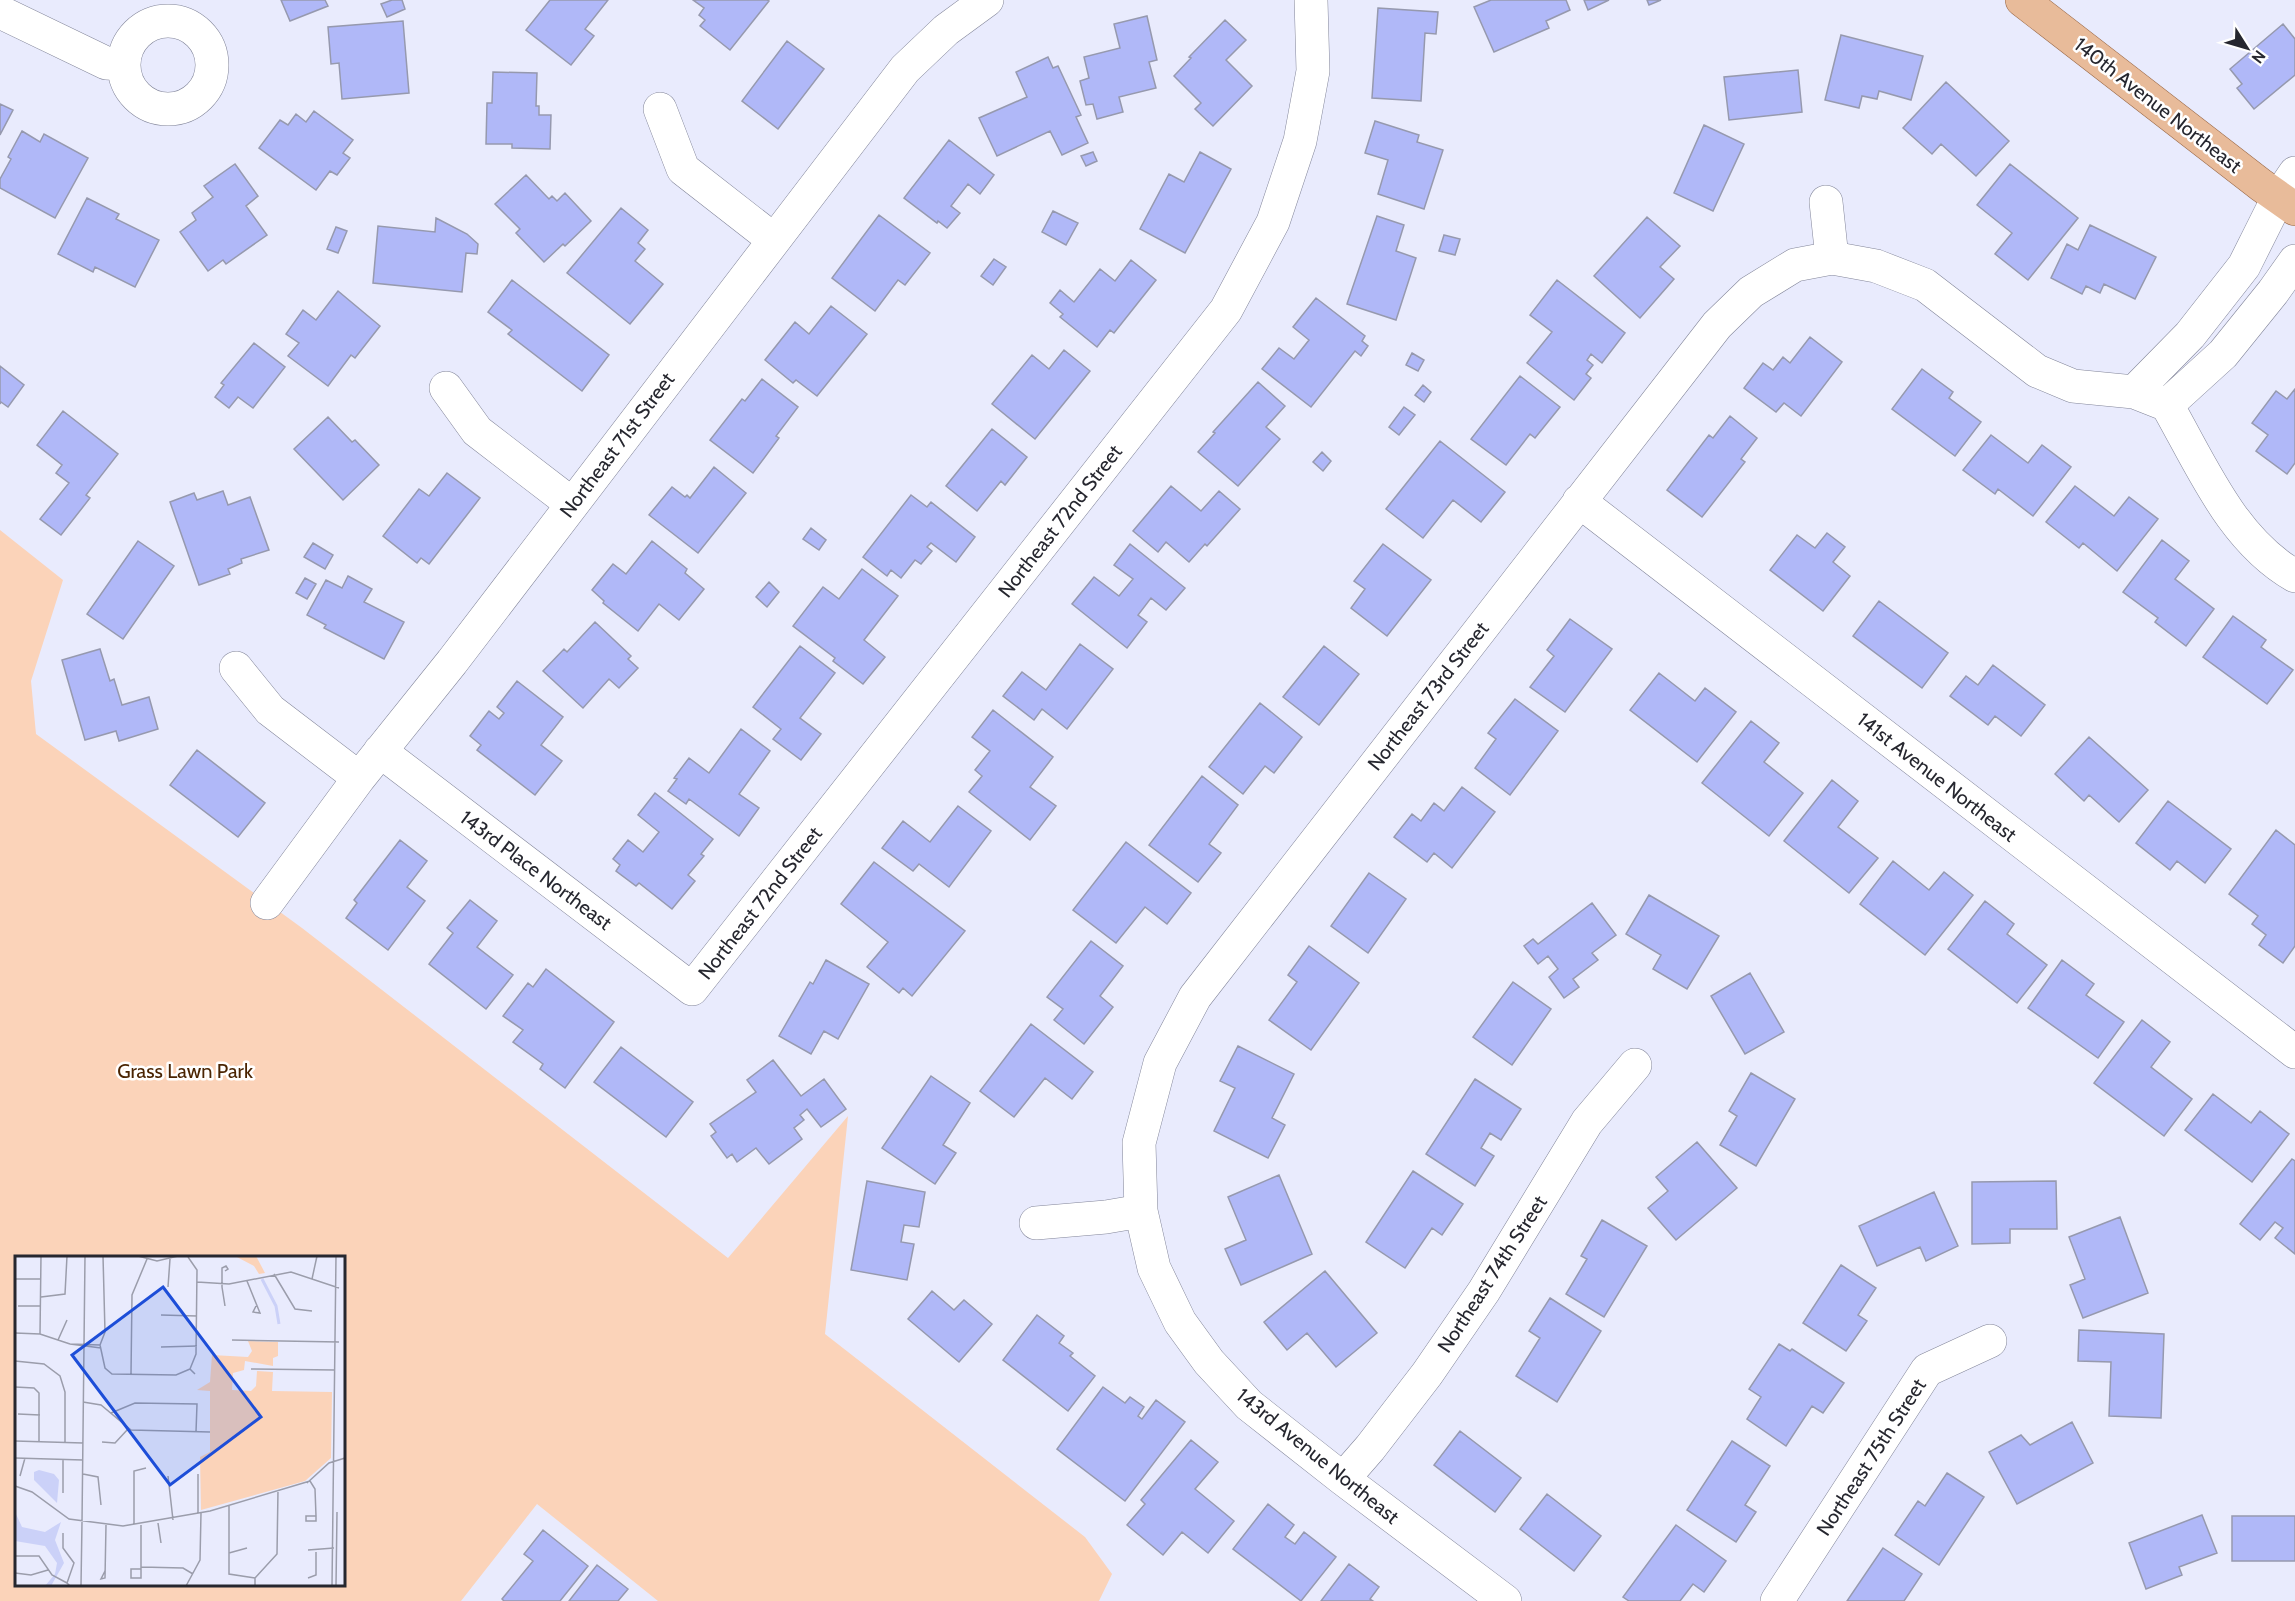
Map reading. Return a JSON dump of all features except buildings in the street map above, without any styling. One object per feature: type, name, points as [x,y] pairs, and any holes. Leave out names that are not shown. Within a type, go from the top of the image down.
[{"type":"main road","name":"140th Avenue Northeast","points":[[2022,0],[2289,193]]},
{"type":"street","name":"Northeast 71st Street","points":[[267,903],[359,778],[452,662],[905,69],[946,30],[985,0]]},
{"type":"street","name":"Northeast 72nd Street","points":[[692,988],[1226,310],[1273,222],[1300,141],[1313,71],[1311,0]]},
{"type":"street","points":[[0,12],[106,63],[124,64]]},
{"type":"street","points":[[660,110],[683,169],[774,240]]},
{"type":"street","points":[[2134,392],[2190,335],[2244,266],[2289,193]]},
{"type":"street","points":[[1826,202],[1832,258]]},
{"type":"street","name":"Northeast 73rd Street","points":[[1140,1211],[1139,1143],[1160,1063],[1195,997],[1717,325],[1750,292],[1795,265],[1832,258],[1876,266],[1924,285],[2037,371],[2073,386],[2134,392],[2167,405]]},
{"type":"street","points":[[2295,261],[2223,354],[2167,405],[2233,521],[2275,565],[2295,576]]},
{"type":"street","points":[[446,388],[477,431],[572,504]]},
{"type":"street","name":"141st Avenue Northeast","points":[[1579,501],[2295,1052]]},
{"type":"street","points":[[236,668],[270,710],[359,778]]},
{"type":"street","name":"143rd Place Northeast","points":[[380,751],[692,988]]},
{"type":"street","name":"Northeast 74th Street","points":[[1343,1479],[1427,1374],[1484,1291],[1587,1122],[1635,1065]]},
{"type":"street","points":[[1036,1223],[1106,1217],[1140,1211]]},
{"type":"street","name":"143rd Avenue Northeast","points":[[1140,1211],[1154,1268],[1180,1322],[1209,1362],[1249,1405],[1505,1601]]},
{"type":"street","name":"Northeast 75th Street","points":[[1777,1601],[1927,1370],[1990,1341]]},
{"type":"green space","name":"Grass Lawn Park","points":[[0,530],[63,580],[31,681],[36,734],[302,928],[728,1258],[848,1116],[825,1334],[1085,1537],[1112,1574],[1099,1601],[658,1601],[537,1504],[461,1601],[0,1601]]}]
